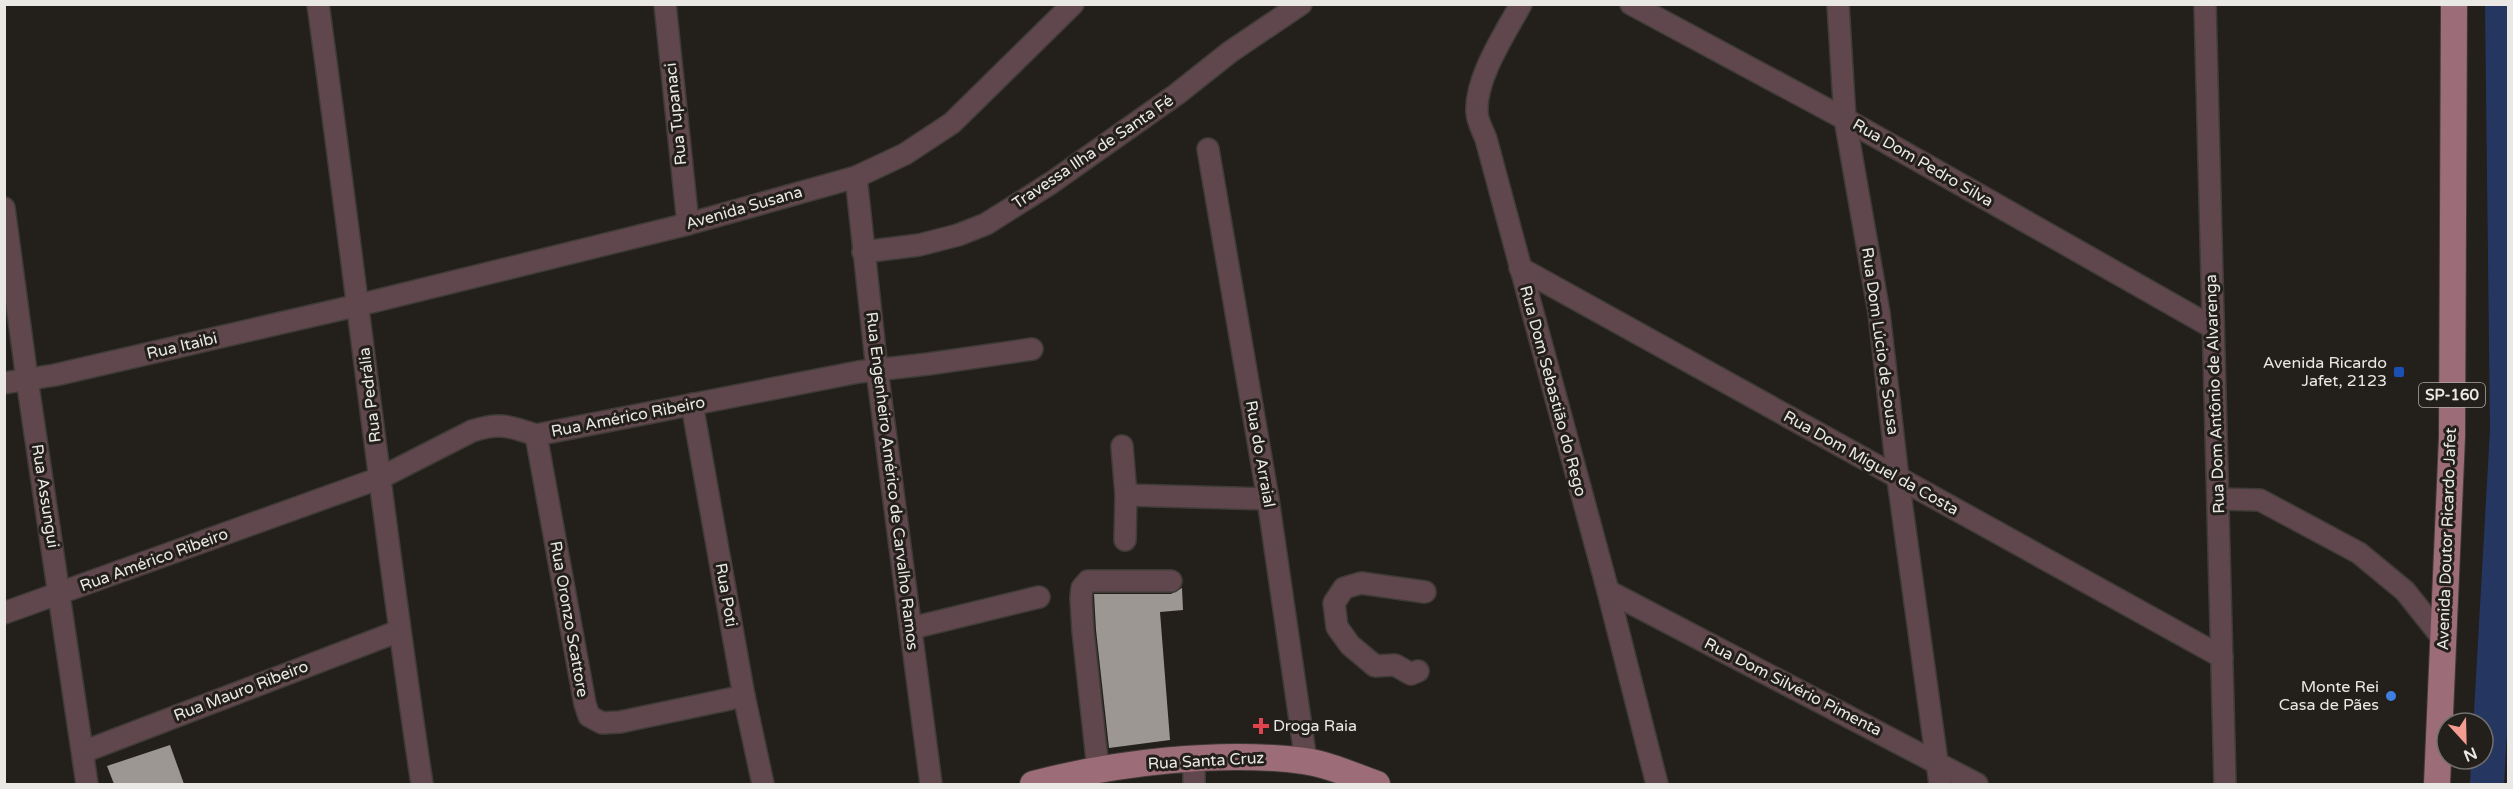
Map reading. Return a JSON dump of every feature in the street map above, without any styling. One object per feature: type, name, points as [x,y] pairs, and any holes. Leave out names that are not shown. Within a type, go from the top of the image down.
[{"type":"main road","name":"Avenida Doutor Ricardo Jafet","points":[[2437,784],[2452,436],[2454,4]]},
{"type":"main road","name":"Rua Santa Cruz","points":[[1033,784],[1098,769],[1194,759],[1263,757],[1306,761],[1370,783]]},
{"type":"street","name":"Rua Pedrália","points":[[318,4],[359,305],[399,631],[422,784]]},
{"type":"street","name":"Rua Tupanaci","points":[[664,4],[688,224]]},
{"type":"street","name":"Avenida Susana","points":[[359,305],[688,224],[856,177],[904,154],[952,123],[1073,4]]},
{"type":"street","name":"Travessa Ilha de Santa Fé","points":[[863,252],[919,244],[958,235],[986,224],[1060,177],[1178,94],[1230,52],[1301,4]]},
{"type":"street","name":"Rua Dom Sebastião do Rego","points":[[1521,4],[1485,73],[1477,114],[1608,591],[1657,784]]},
{"type":"street","name":"Rua Dom Pedro Silva","points":[[1632,4],[1845,119],[2212,327]]},
{"type":"street","name":"Rua Dom Lúcio de Sousa","points":[[1838,4],[1845,119],[1879,313],[1898,479],[1940,784]]},
{"type":"street","name":"Rua Dom Antônio de Alvarenga","points":[[2205,4],[2225,784]]},
{"type":"street","name":"Rua do Arraial","points":[[1208,149],[1268,499],[1306,761]]},
{"type":"street","name":"Rua Engenheiro Américo de Carvalho Ramos","points":[[856,177],[877,370],[931,784]]},
{"type":"street","name":"Rua Assungui","points":[[4,207],[87,784]]},
{"type":"street","name":"Rua Dom Miguel da Costa","points":[[1520,268],[2222,657]]},
{"type":"street","name":"Rua Itaibi","points":[[4,383],[359,305]]},
{"type":"street","name":"Rua Américo Ribeiro","points":[[4,613],[380,478],[472,431],[488,426],[508,426],[536,435],[877,370],[1032,349]]},
{"type":"street","name":"Rua Poti","points":[[692,404],[744,696],[763,784]]},
{"type":"street","name":"Rua Oronzo Scattore","points":[[536,435],[589,717],[602,723],[620,722],[744,696]]},
{"type":"street","points":[[1122,446],[1126,495],[1125,540]]},
{"type":"street","points":[[1126,495],[1268,499]]},
{"type":"street","points":[[2219,499],[2260,500],[2359,554],[2405,591],[2444,640]]},
{"type":"street","points":[[1098,769],[1083,631],[1082,588],[1088,581],[1172,581]]},
{"type":"street","points":[[1418,671],[1411,674],[1395,666],[1375,666],[1350,645],[1337,627],[1334,603],[1344,588],[1361,583],[1425,592]]},
{"type":"street","name":"Rua Dom Silvério Pimenta","points":[[1608,591],[1977,784]]},
{"type":"street","points":[[912,628],[1039,597]]},
{"type":"street","name":"Rua Mauro Ribeiro","points":[[83,752],[399,631]]},
{"type":"street","points":[[1194,759],[1194,784]]},
{"type":"building","points":[[1182,588],[1183,610],[1160,612],[1170,740],[1109,748],[1094,594],[1171,594]]},
{"type":"building","points":[[170,745],[184,784],[114,784],[107,766]]},
{"type":"waterway","points":[[2487,784],[2507,430],[2502,4]]},
{"type":"place","name":"Avenida Ricardo Jafet, 2123","points":[[2399,372]]},
{"type":"place","name":"Monte Rei Casa de Pães","points":[[2391,696]]},
{"type":"place","name":"Droga Raia","points":[[1261,726]]}]
